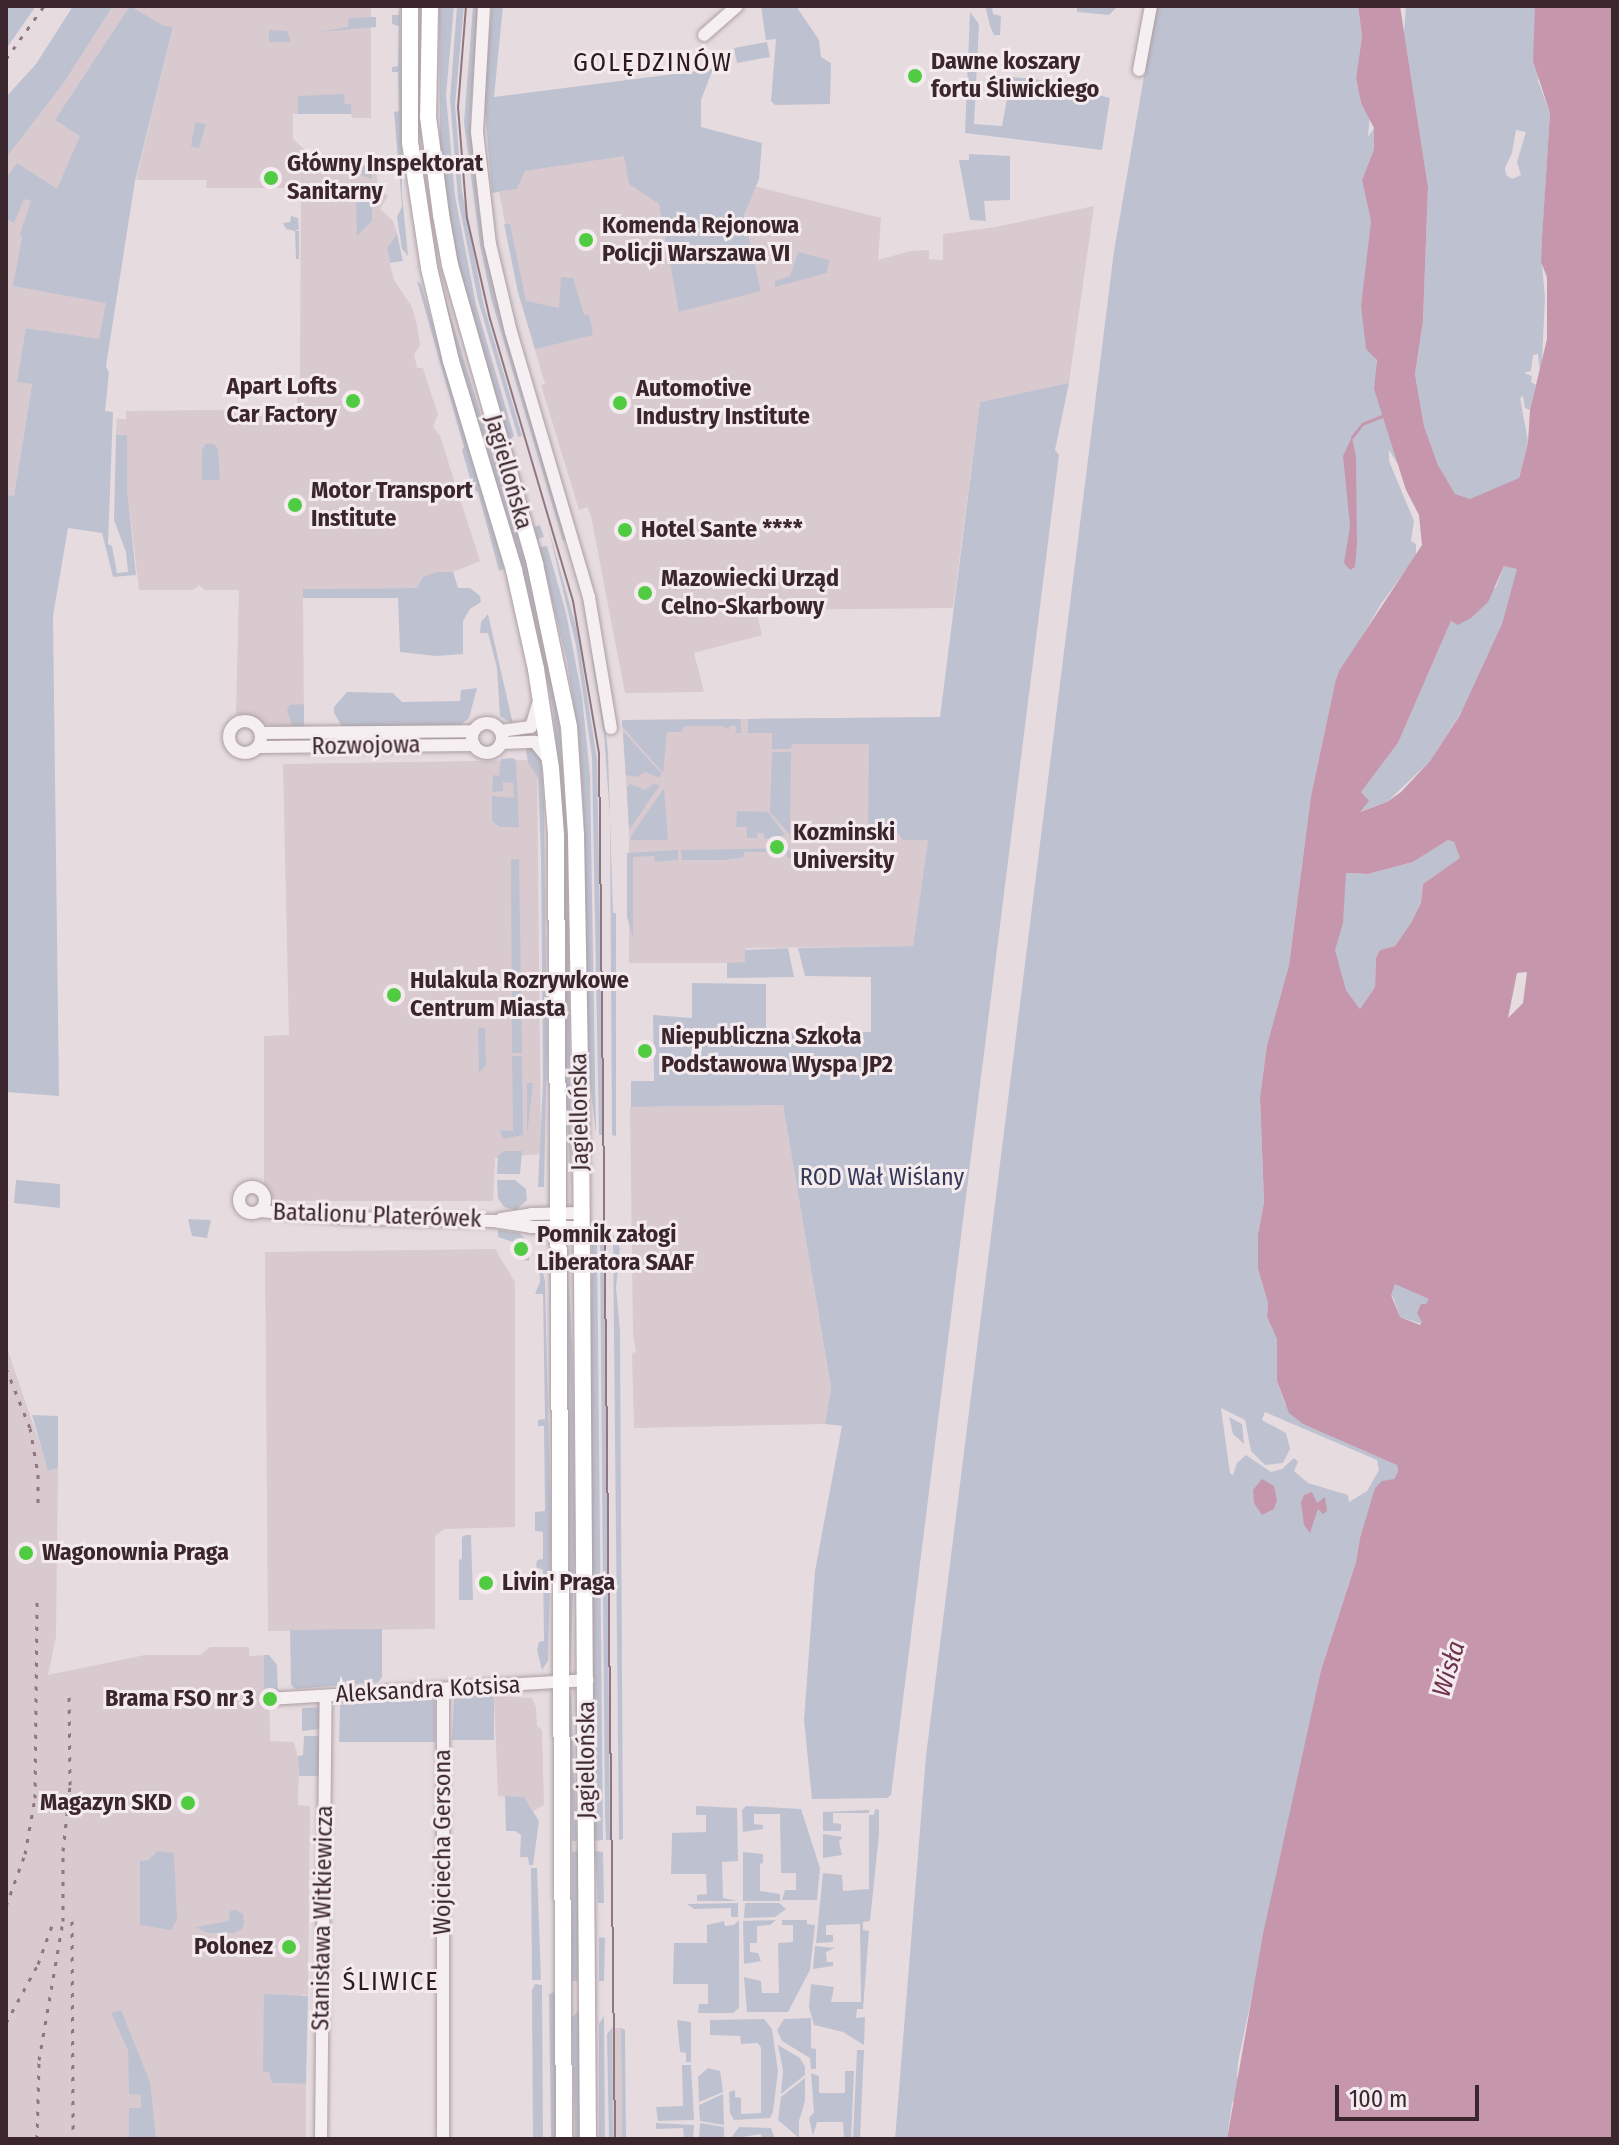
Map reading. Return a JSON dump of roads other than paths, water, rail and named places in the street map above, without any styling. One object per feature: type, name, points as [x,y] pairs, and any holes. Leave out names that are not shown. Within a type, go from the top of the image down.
[{"type":"main road","name":"Jagiellońska","points":[[410,6],[410,142],[429,268],[451,361],[511,560],[540,693],[551,768],[556,835],[564,2139]]},
{"type":"main road","name":"Jagiellońska","points":[[430,6],[428,117],[446,240],[535,564],[569,727],[576,835],[587,1680],[588,2139]]},
{"type":"street","name":"Jagiellońska","points":[[484,6],[477,132],[490,244],[511,332],[589,597],[611,728]]},
{"type":"street","points":[[704,35],[737,6]]},
{"type":"street","points":[[1139,70],[1151,6]]},
{"type":"street","name":"Rozwojowa","points":[[260,740],[474,738],[488,753],[501,737],[531,727],[540,693]]},
{"type":"street","name":"Rozwojowa","points":[[474,738],[480,724],[490,723],[501,737],[537,743],[551,768]]},
{"type":"street","name":"Batalionu Platerówek","points":[[259,1211],[348,1218],[494,1221],[524,1215],[581,1220]]},
{"type":"street","name":"Aleksandra Kotsisa","points":[[269,1699],[587,1680]]},
{"type":"street","name":"Wojciecha Gersona","points":[[443,1689],[443,2139]]},
{"type":"street","name":"Stanisława Witkiewicza","points":[[321,2139],[326,1696]]},
{"type":"water","name":"Wisła","points":[[1358,6],[1400,6],[1428,187],[1423,321],[1415,374],[1424,426],[1438,465],[1455,494],[1470,499],[1519,478],[1528,442],[1530,410],[1547,339],[1547,276],[1541,262],[1550,113],[1533,61],[1535,6],[1613,6],[1613,2139],[1227,2139],[1263,1934],[1321,1670],[1356,1562],[1375,1488],[1382,1481],[1394,1479],[1398,1472],[1397,1465],[1303,1424],[1289,1413],[1277,1381],[1277,1339],[1267,1317],[1268,1303],[1258,1269],[1258,1234],[1264,1202],[1260,1097],[1267,1045],[1289,965],[1311,796],[1335,683],[1339,671],[1422,545],[1419,515],[1406,490],[1374,389],[1377,360],[1366,349],[1361,306],[1371,222],[1362,180],[1374,149],[1374,128],[1361,103],[1356,79],[1362,36]],"holes":[[[1504,566],[1517,569],[1502,624],[1460,715],[1430,761],[1401,792],[1387,802],[1360,812],[1369,801],[1361,792],[1398,743],[1451,621],[1458,625],[1488,602]],[[1448,840],[1454,842],[1460,858],[1423,884],[1421,902],[1411,923],[1395,946],[1380,950],[1376,958],[1375,987],[1360,1009],[1346,990],[1335,950],[1343,923],[1346,873],[1368,874],[1413,862]],[[1527,972],[1523,1003],[1508,1018],[1517,973]],[[1395,1284],[1429,1299],[1426,1304],[1421,1304],[1417,1313],[1422,1322],[1420,1325],[1400,1317],[1391,1295]]]},
{"type":"water","points":[[1352,437],[1356,457],[1357,544],[1355,567],[1350,570],[1344,563],[1350,526],[1343,456]]},
{"type":"water","points":[[1262,1479],[1274,1486],[1277,1500],[1274,1509],[1262,1515],[1254,1503],[1253,1490]]},
{"type":"water","points":[[1312,1492],[1317,1503],[1325,1497],[1327,1511],[1323,1514],[1318,1509],[1310,1533],[1304,1525],[1301,1503],[1304,1495]]},
{"type":"waterway","points":[[1352,437],[1362,424],[1384,415]]},
{"type":"tram line","points":[[466,6],[458,107],[467,218],[490,319],[573,601],[599,753],[615,2139]]},
{"type":"railway","points":[[6,59],[44,6]]},
{"type":"railway","points":[[6,1368],[30,1428],[38,1474],[38,1503]]},
{"type":"railway","points":[[6,1906],[25,1854],[35,1798],[37,1602]]},
{"type":"railway","points":[[37,2139],[39,2060],[63,1921],[63,1851],[70,1785],[69,1694]]},
{"type":"railway","points":[[6,2023],[38,1964],[54,1920]]},
{"type":"railway","points":[[72,1921],[73,2139]]},
{"type":"place","name":"Dawne koszary fortu Śliwickiego","points":[[915,76]]},
{"type":"place","name":"Główny Inspektorat Sanitarny","points":[[271,178]]},
{"type":"place","name":"Komenda Rejonowa Policji Warszawa VI","points":[[586,240]]},
{"type":"place","name":"Apart Lofts Car Factory","points":[[353,401]]},
{"type":"place","name":"Automotive Industry Institute","points":[[620,403]]},
{"type":"place","name":"Motor Transport Institute","points":[[295,505]]},
{"type":"place","name":"Hotel Sante ****","points":[[625,530]]},
{"type":"place","name":"Mazowiecki Urząd Celno-Skarbowy","points":[[645,593]]},
{"type":"place","name":"Kozminski University","points":[[777,847]]},
{"type":"place","name":"Hulakula Rozrywkowe Centrum Miasta","points":[[394,995]]},
{"type":"place","name":"Niepubliczna Szkoła Podstawowa Wyspa JP2","points":[[645,1051]]},
{"type":"place","name":"Pomnik załogi Liberatora SAAF","points":[[521,1249]]},
{"type":"place","name":"Wagonownia Praga","points":[[26,1553]]},
{"type":"place","name":"Livin' Praga","points":[[486,1583]]},
{"type":"place","name":"Brama FSO nr 3","points":[[270,1699]]},
{"type":"place","name":"Magazyn SKD","points":[[188,1803]]},
{"type":"place","name":"Polonez","points":[[289,1947]]},
{"type":"district","name":"GOLĘDZINÓW","points":[[653,63]]},
{"type":"district","name":"ŚLIWICE","points":[[391,1982]]},
{"type":"park label","name":"ROD Wał Wiślany","points":[[882,1178]]}]
